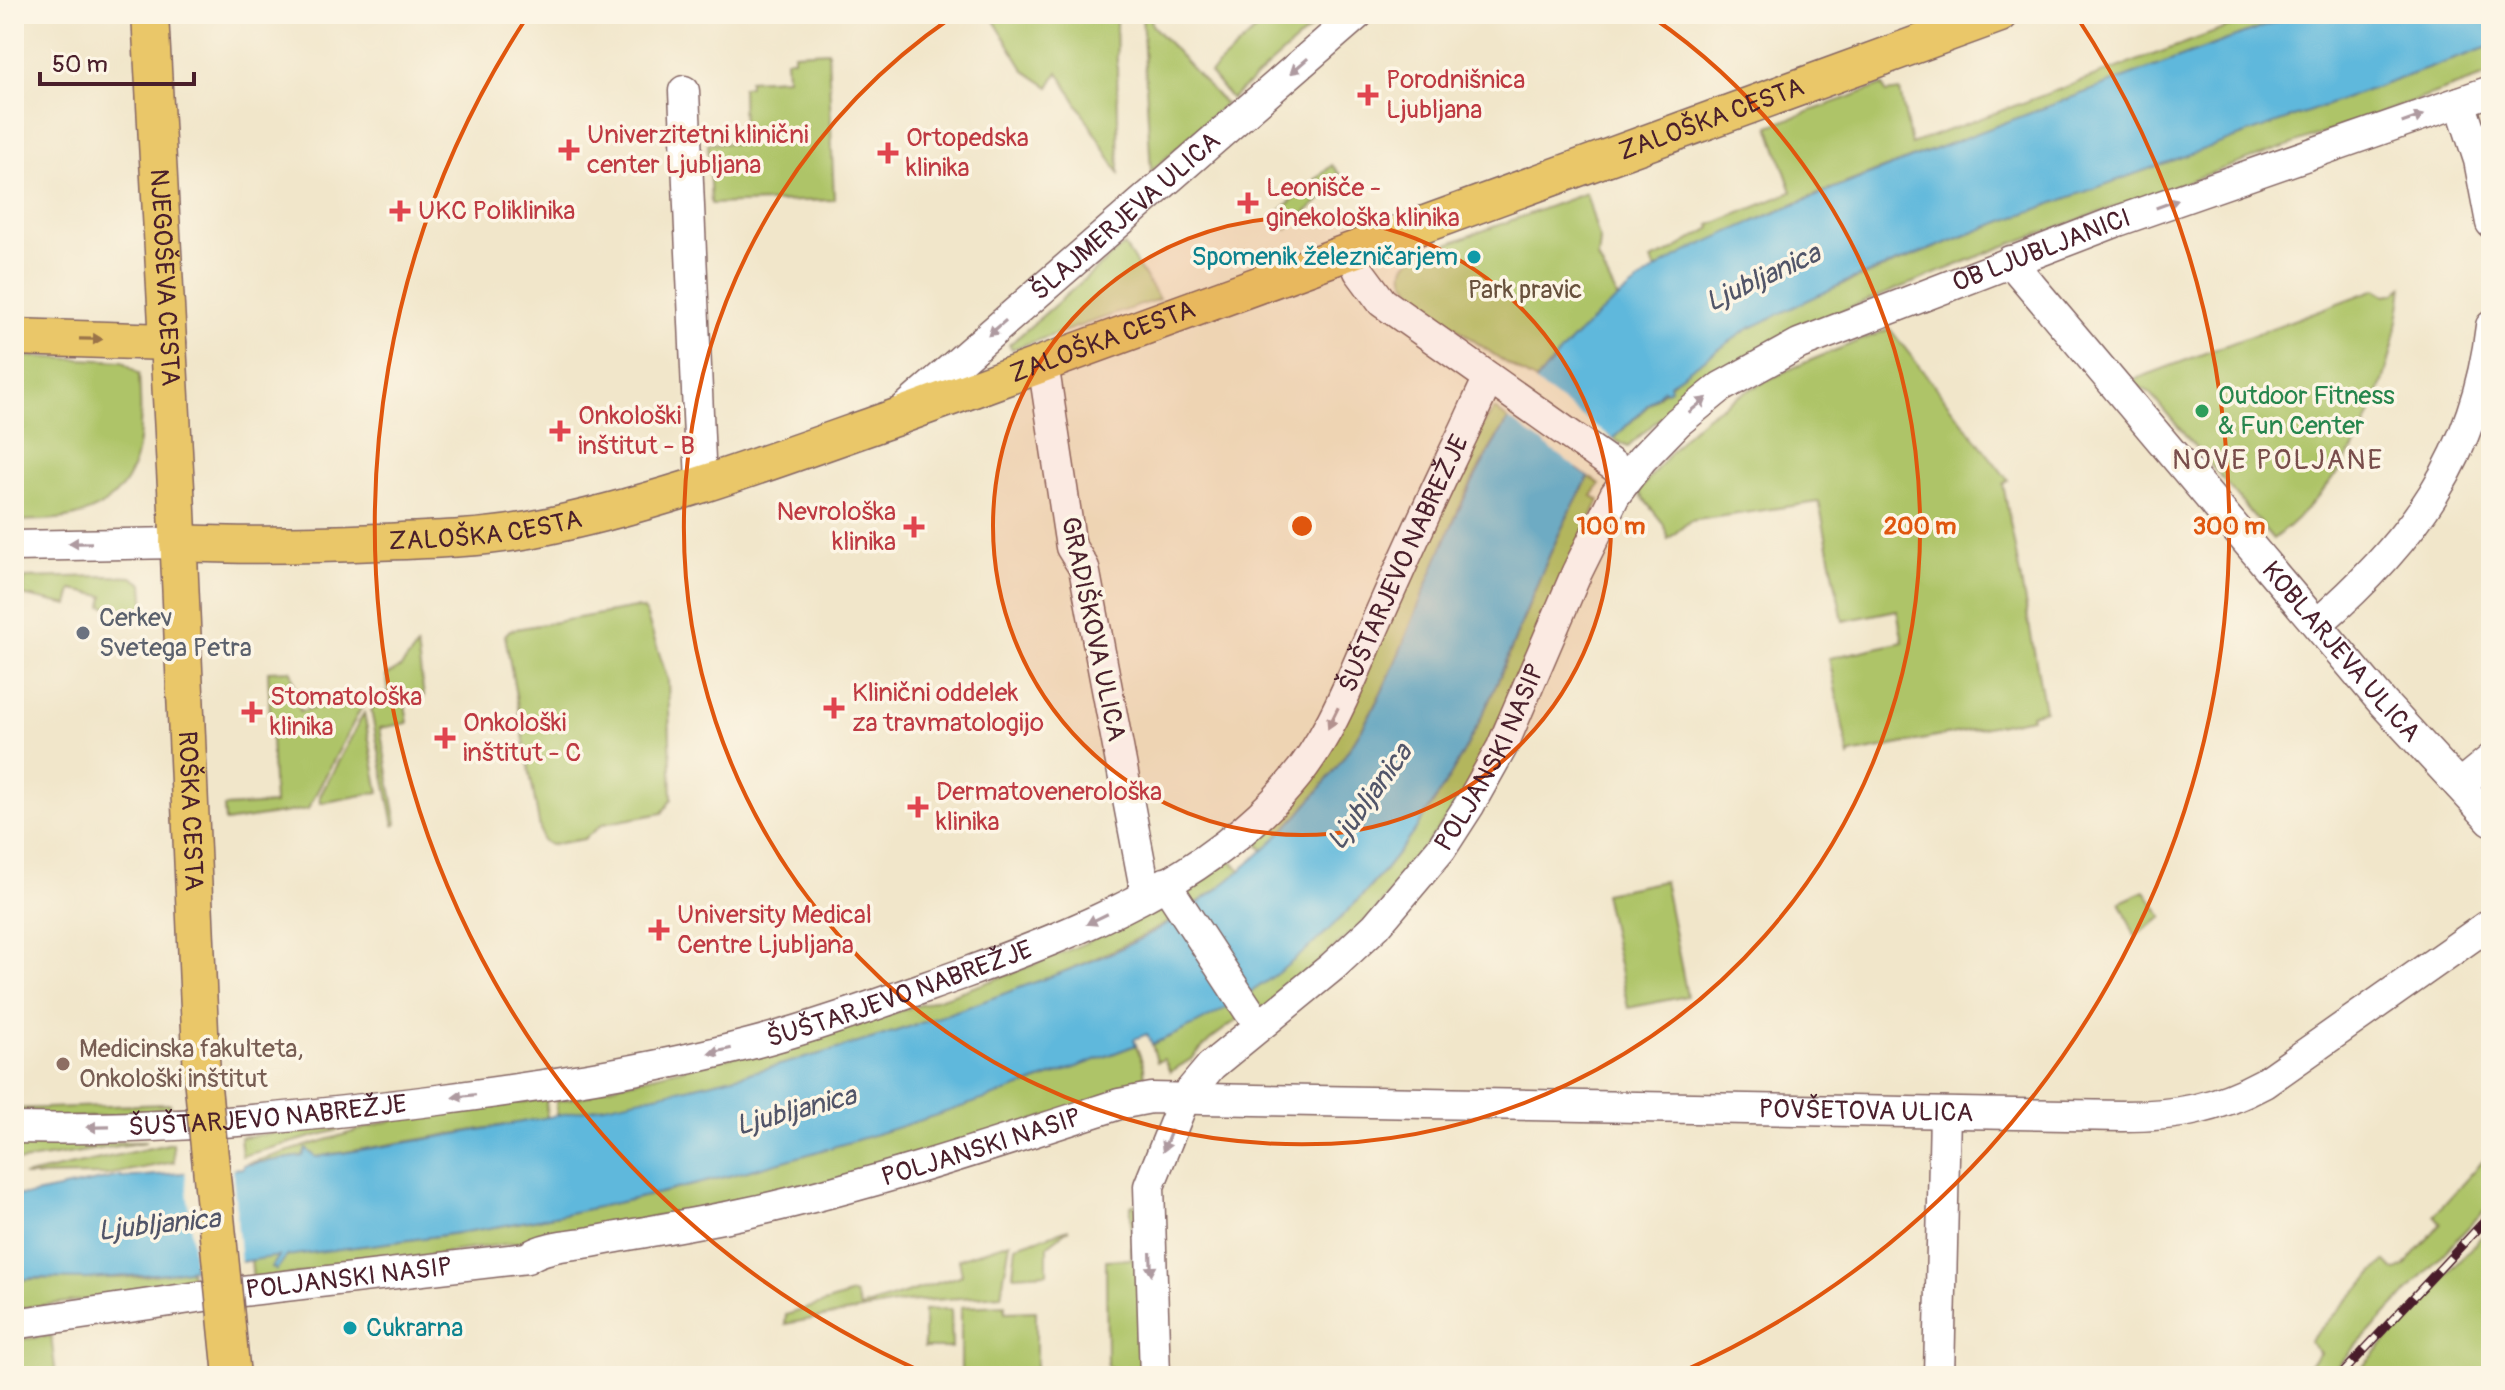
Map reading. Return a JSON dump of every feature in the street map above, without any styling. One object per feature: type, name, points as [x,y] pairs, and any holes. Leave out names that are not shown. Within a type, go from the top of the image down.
[{"type":"main road","name":"NJEGOŠEVA CESTA","points":[[150,14],[178,543]]},
{"type":"main road","name":"ZALOŠKA CESTA","points":[[178,543],[253,547],[474,538],[529,530],[595,515],[894,418],[2000,14]]},
{"type":"main road","points":[[14,337],[168,342]]},
{"type":"main road","name":"ROŠKA CESTA","points":[[178,543],[202,1077],[232,1376]]},
{"type":"street","name":"ŠLAJMERJEVA ULICA","points":[[894,418],[1358,14]]},
{"type":"street","points":[[684,91],[701,483]]},
{"type":"street","name":"OB LJUBLJANICI","points":[[1616,468],[1650,449],[1698,405],[1761,363],[1799,344],[2010,261],[2491,91]]},
{"type":"street","points":[[2460,102],[2479,160],[2491,223]]},
{"type":"street","points":[[1351,252],[1359,271],[1382,302],[1616,468]]},
{"type":"street","name":"KOBLARJEVA ULICA","points":[[2010,261],[2383,703],[2491,820]]},
{"type":"street","points":[[2317,624],[2388,557],[2432,498],[2460,443],[2473,409],[2491,326]]},
{"type":"street","name":"GRADIŠKOVA ULICA","points":[[1043,363],[1071,547],[1084,568],[1162,892]]},
{"type":"street","name":"ŠUŠTARJEVO NABREŽJE","points":[[14,1128],[176,1125],[300,1116],[573,1082],[645,1069],[854,1013],[1064,935],[1162,892],[1277,799],[1325,735],[1424,515],[1500,386]]},
{"type":"street","name":"POLJANSKI NASIP","points":[[14,1324],[225,1293],[527,1258],[534,1253],[744,1214],[829,1193],[927,1166],[1119,1104],[1151,1098],[1185,1097],[1211,1066],[1332,967],[1368,933],[1399,901],[1441,849],[1502,747],[1602,520],[1616,468]]},
{"type":"street","points":[[14,546],[178,543]]},
{"type":"street","points":[[2459,785],[2491,759]]},
{"type":"street","points":[[1162,892],[1249,1011]]},
{"type":"street","name":"POVŠETOVA ULICA","points":[[1185,1097],[1945,1113],[2181,1114],[2216,1105],[2264,1083],[2491,923]]},
{"type":"street","points":[[1155,1376],[1149,1186],[1185,1097]]},
{"type":"street","points":[[1939,1376],[1945,1113]]},
{"type":"green space","points":[[990,14],[1116,14],[1119,173],[1058,72],[1049,87],[1025,71]]},
{"type":"green space","points":[[1142,14],[1151,14],[1152,25],[1225,104],[1151,172]]},
{"type":"green space","points":[[1273,14],[1325,16],[1231,99],[1210,73]]},
{"type":"green space","points":[[2264,14],[2299,14],[1832,189],[1742,227],[1655,270],[1651,260],[1711,228],[1710,225],[1792,192],[1769,126],[1883,85],[1886,93],[1900,91],[1911,144]]},
{"type":"green space","points":[[2491,46],[2491,74],[2002,247],[1782,335],[1696,385],[1628,447],[1613,439],[1676,379],[1748,329],[1806,299],[1987,227]]},
{"type":"green space","points":[[828,51],[834,200],[711,204],[708,143],[743,144],[742,87],[749,86],[749,80],[787,78],[786,59],[794,59],[794,53]]},
{"type":"green space","points":[[1332,165],[1344,179],[1287,229],[1274,216]]},
{"type":"green space","name":"Park pravic","points":[[1586,193],[1600,241],[1598,258],[1618,299],[1572,340],[1536,381],[1441,316],[1423,301],[1404,277],[1406,265],[1414,256]]},
{"type":"green space","points":[[1124,245],[1159,299],[1012,349],[1009,345]]},
{"type":"green space","points":[[2403,287],[2389,360],[2365,427],[2327,487],[2273,539],[2149,392],[2133,380],[2376,289],[2386,295],[2396,293]]},
{"type":"green space","points":[[1890,329],[2008,480],[2003,484],[2045,710],[2031,714],[2032,718],[1851,754],[1849,757],[1829,658],[1903,642],[1897,610],[1843,621],[1819,502],[1690,521],[1668,539],[1663,523],[1638,492],[1682,439],[1713,412],[1777,376]]},
{"type":"green space","points":[[14,356],[123,361],[139,374],[140,418],[135,460],[128,478],[116,494],[99,507],[68,518],[14,521]]},
{"type":"green space","points":[[1495,409],[1509,420],[1463,499],[1379,698],[1329,780],[1309,806],[1264,851],[1253,839],[1473,439]]},
{"type":"green space","points":[[1589,477],[1600,484],[1592,496],[1599,500],[1468,789],[1375,912],[1265,1009],[1244,995],[1307,947],[1365,893],[1400,851],[1448,779],[1476,729],[1560,532]]},
{"type":"green space","points":[[132,577],[143,584],[145,614],[140,614],[140,619],[129,617],[129,611],[102,606],[104,596],[72,590],[68,605],[22,595],[25,578]]},
{"type":"green space","points":[[635,608],[644,610],[646,614],[668,680],[672,799],[662,813],[603,824],[584,839],[550,845],[542,840],[505,635],[510,630]]},
{"type":"green space","points":[[417,647],[424,696],[405,704],[408,723],[380,728],[397,824],[394,825],[371,711],[381,694],[389,692],[386,676],[401,667]]},
{"type":"green space","points":[[291,670],[300,711],[367,697],[308,809],[225,822],[224,807],[274,804],[268,671]]},
{"type":"green space","points":[[364,713],[379,792],[321,803],[320,796]]},
{"type":"green space","points":[[1230,859],[1242,872],[1187,910],[1178,896]]},
{"type":"green space","points":[[1664,881],[1687,996],[1628,1008],[1604,893]]},
{"type":"green space","points":[[2145,891],[2163,917],[2135,936],[2120,902]]},
{"type":"green space","points":[[1171,900],[1180,916],[1088,961],[993,999],[791,1063],[651,1098],[557,1116],[556,1101],[591,1095],[591,1091],[888,1015],[961,991],[1103,935]]},
{"type":"green space","points":[[1236,1000],[1246,1013],[1211,1039],[1191,1059],[1170,1072],[1164,1059],[1157,1062],[1152,1044]]},
{"type":"green space","points":[[1136,1045],[1144,1067],[1145,1087],[829,1182],[563,1236],[253,1280],[251,1259],[498,1226],[687,1187],[763,1167],[913,1123]]},
{"type":"green space","points":[[546,1099],[547,1118],[316,1157],[306,1149],[304,1156],[243,1165],[396,1119]]},
{"type":"green space","points":[[170,1104],[171,1115],[14,1119],[14,1109]]},
{"type":"green space","points":[[356,1124],[353,1126],[242,1156],[240,1137]]},
{"type":"green space","points":[[146,1142],[22,1161],[14,1161],[14,1144]]},
{"type":"green space","points":[[173,1143],[174,1162],[106,1175],[23,1176]]},
{"type":"green space","points":[[2491,1152],[2491,1203],[2328,1376],[2299,1376],[2320,1353],[2309,1342],[2315,1335],[2385,1261],[2395,1271],[2405,1265],[2441,1223],[2434,1215]]},
{"type":"green space","points":[[1139,1203],[1143,1376],[1113,1376],[1112,1369],[1107,1366],[1106,1260],[1131,1259],[1131,1206]]},
{"type":"green space","points":[[2491,1226],[2491,1376],[2354,1376]]},
{"type":"green space","points":[[1069,1229],[1047,1246],[1047,1273],[1013,1275],[1016,1246]]},
{"type":"green space","points":[[1010,1242],[1001,1295],[906,1302],[785,1324],[786,1315],[852,1294],[860,1308],[962,1275],[959,1259]]},
{"type":"green space","points":[[190,1269],[193,1286],[14,1309],[14,1281],[123,1277]]},
{"type":"green space","points":[[1005,1305],[1005,1312],[1036,1311],[1036,1376],[961,1376],[961,1307]]},
{"type":"green space","points":[[951,1309],[952,1348],[924,1348],[924,1310]]},
{"type":"green space","points":[[51,1336],[56,1376],[14,1376],[14,1340]]},
{"type":"water","name":"Ljubljanica","points":[[2299,14],[2491,14],[2491,46],[1987,227],[1846,282],[1748,329],[1676,379],[1670,384],[1671,389],[1664,389],[1613,439],[1604,433],[1578,469],[1589,477],[1547,560],[1488,703],[1461,757],[1429,810],[1393,860],[1352,906],[1308,948],[1260,986],[1208,1018],[1152,1044],[1147,1034],[1134,1039],[1136,1045],[913,1123],[763,1167],[610,1204],[472,1231],[287,1256],[276,1270],[272,1267],[279,1256],[168,1273],[14,1281],[14,1195],[30,1195],[121,1176],[243,1168],[243,1165],[303,1156],[306,1149],[316,1157],[493,1128],[755,1072],[927,1021],[1054,976],[1157,930],[1203,900],[1253,860],[1297,816],[1337,767],[1380,695],[1455,518],[1510,418],[1555,358],[1633,286],[1684,253],[1767,216],[2001,124]]},
{"type":"pier","points":[[1532,380],[1616,441],[1612,443],[1605,438],[1583,468],[1592,475],[1591,478],[1506,417]]},
{"type":"pier","points":[[232,1165],[241,1264],[195,1272],[185,1168]]},
{"type":"railway","points":[[2340,1376],[2491,1214]]},
{"type":"place","name":"Porodnišnica Ljubljana","points":[[1368,95]]},
{"type":"place","name":"Univerzitetni klinični center Ljubljana","points":[[569,150]]},
{"type":"place","name":"Ortopedska klinika","points":[[888,153]]},
{"type":"place","name":"Leonišče - ginekološka klinika","points":[[1248,203]]},
{"type":"place","name":"UKC Poliklinika","points":[[400,211]]},
{"type":"place","name":"Spomenik železničarjem","points":[[1474,257]]},
{"type":"place","name":"Outdoor Fitness & Fun Center","points":[[2202,411]]},
{"type":"place","name":"Onkološki inštitut - B","points":[[560,431]]},
{"type":"place","name":"Nevrološka klinika","points":[[914,527]]},
{"type":"place","name":"Cerkev Svetega Petra","points":[[83,633]]},
{"type":"place","name":"Klinični oddelek za travmatologijo","points":[[834,708]]},
{"type":"place","name":"Stomatološka klinika","points":[[252,712]]},
{"type":"place","name":"Onkološki inštitut - C","points":[[445,738]]},
{"type":"place","name":"Dermatovenerološka klinika","points":[[918,807]]},
{"type":"place","name":"University Medical Centre Ljubljana","points":[[659,930]]},
{"type":"place","name":"Medicinska fakulteta, Onkološki inštitut","points":[[63,1064]]},
{"type":"place","name":"Cukrarna","points":[[350,1328]]},
{"type":"district","name":"NOVE POLJANE","points":[[2278,460]]}]
